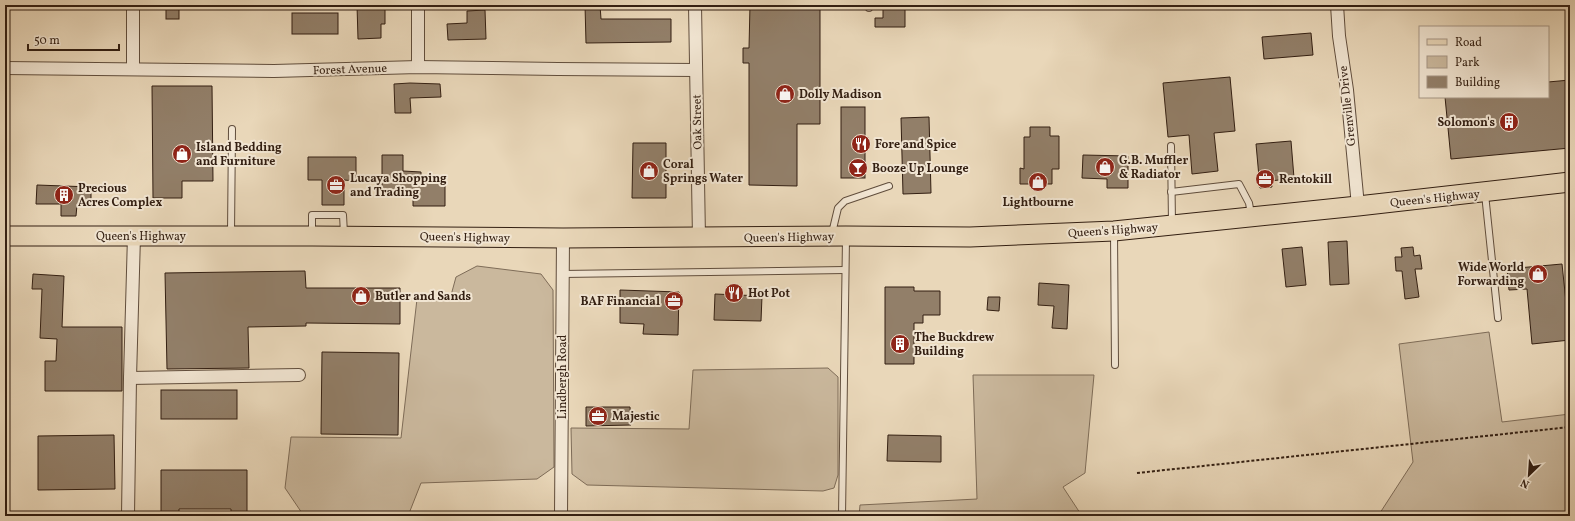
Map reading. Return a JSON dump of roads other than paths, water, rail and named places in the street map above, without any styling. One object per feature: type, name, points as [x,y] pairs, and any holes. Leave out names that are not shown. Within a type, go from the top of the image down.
[{"type":"main road","name":"Queen's Highway","points":[[5,236],[344,236],[563,238],[839,236],[970,237],[1114,231],[1358,206],[1570,182]]},
{"type":"street","points":[[133,5],[133,70]]},
{"type":"street","points":[[418,5],[418,67]]},
{"type":"street","name":"Oak Street","points":[[695,5],[698,238]]},
{"type":"street","name":"Grenville Drive","points":[[1338,5],[1339,36],[1347,90],[1358,206]]},
{"type":"street","name":"Forest Avenue","points":[[5,68],[274,71],[418,67],[695,70]]},
{"type":"street","points":[[128,516],[134,236]]},
{"type":"street","name":"Lindbergh Road","points":[[561,516],[563,238]]},
{"type":"street","points":[[130,378],[299,375]]},
{"type":"lane","points":[[231,236],[232,129]]},
{"type":"lane","points":[[1171,146],[1172,225]]},
{"type":"lane","points":[[1171,192],[1239,184],[1249,203],[1252,217]]},
{"type":"lane","points":[[842,516],[845,270],[839,236],[838,208],[845,201],[889,186]]},
{"type":"lane","points":[[1485,192],[1498,318]]},
{"type":"lane","points":[[1114,231],[1115,365]]},
{"type":"lane","points":[[562,274],[845,270]]},
{"type":"place","name":"Dolly Madison","points":[[785,94]]},
{"type":"place","name":"Solomon's","points":[[1509,122]]},
{"type":"place","name":"Fore and Spice","points":[[861,144]]},
{"type":"place","name":"Island Bedding and Furniture","points":[[182,154]]},
{"type":"place","name":"G.B. Muffler & Radiator","points":[[1105,167]]},
{"type":"place","name":"Booze Up Lounge","points":[[858,168]]},
{"type":"place","name":"Coral Springs Water","points":[[649,171]]},
{"type":"place","name":"Rentokill","points":[[1265,179]]},
{"type":"place","name":"Lightbourne","points":[[1038,182]]},
{"type":"place","name":"Lucaya Shopping and Trading","points":[[336,185]]},
{"type":"place","name":"Precious Acres Complex","points":[[64,195]]},
{"type":"place","name":"Wide World Forwarding","points":[[1538,274]]},
{"type":"place","name":"Hot Pot","points":[[734,293]]},
{"type":"place","name":"Butler and Sands","points":[[361,296]]},
{"type":"place","name":"BAF Financial","points":[[674,301]]},
{"type":"place","name":"The Buckdrew Building","points":[[900,344]]},
{"type":"place","name":"Majestic","points":[[598,416]]}]
